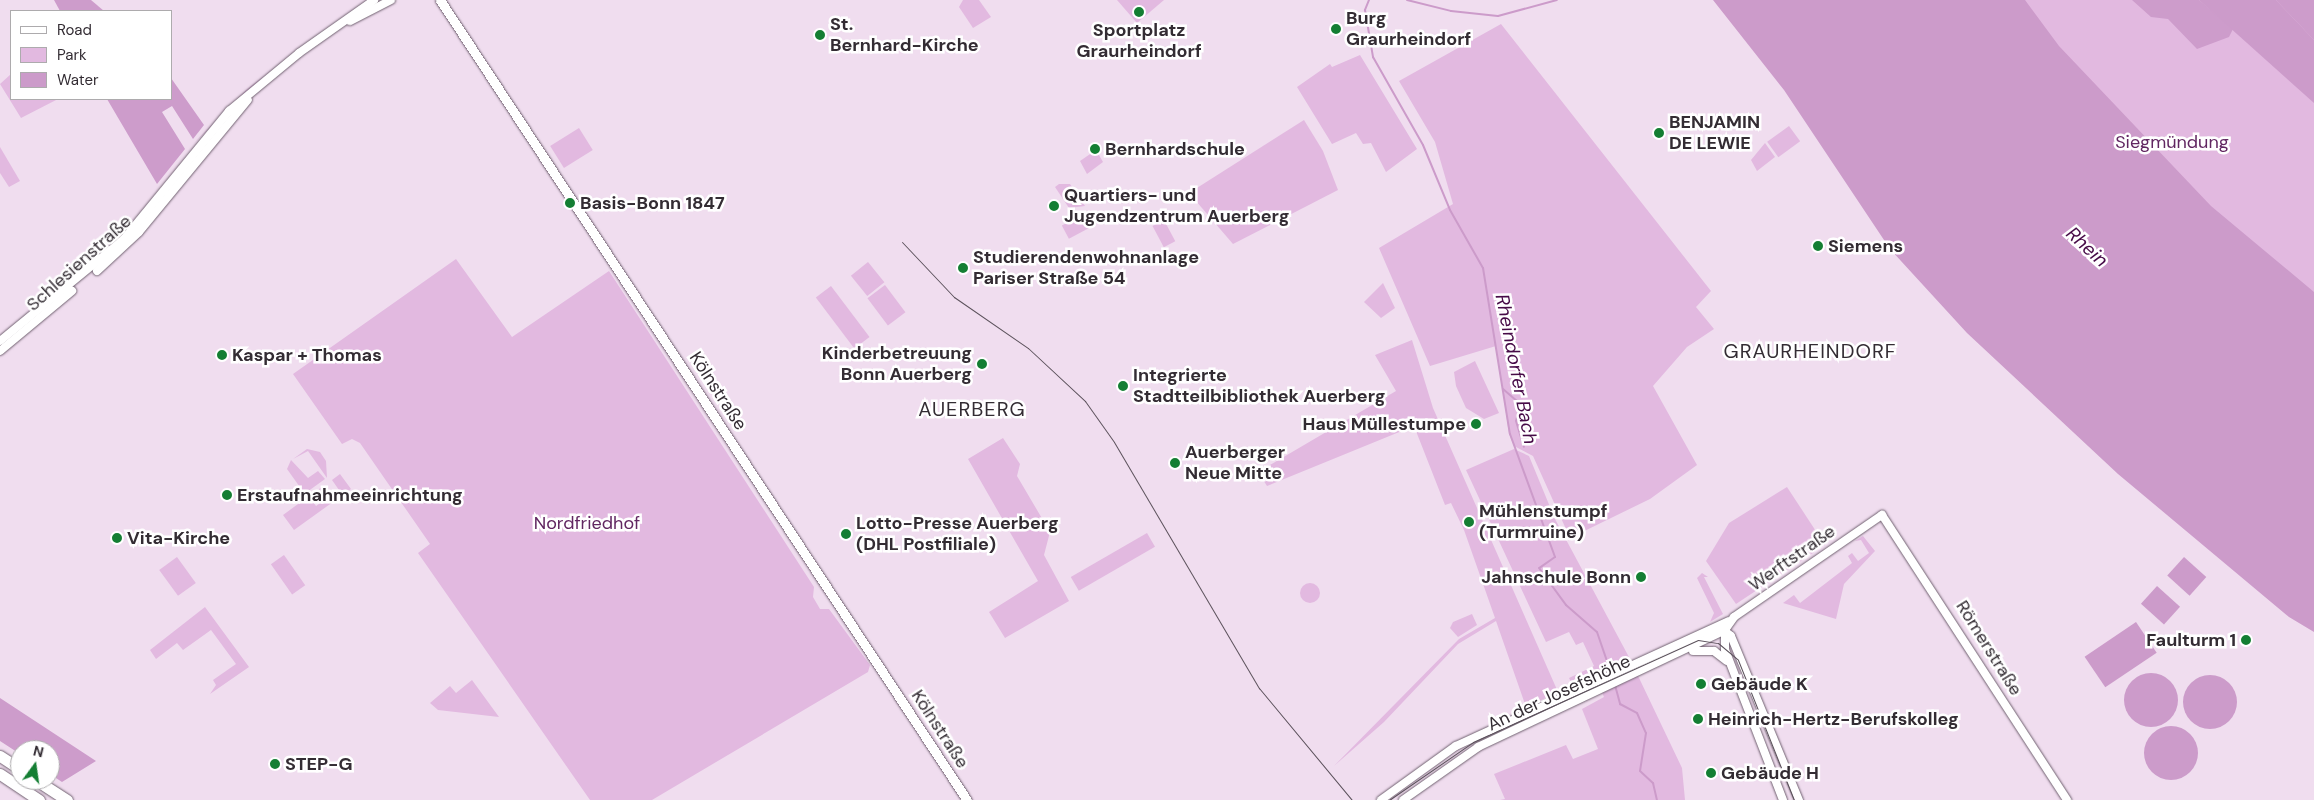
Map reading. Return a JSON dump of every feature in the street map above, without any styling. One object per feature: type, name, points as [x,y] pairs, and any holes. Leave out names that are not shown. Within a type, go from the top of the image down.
[{"type":"highway","points":[[0,774],[39,800]]},
{"type":"highway","points":[[52,790],[67,800]]},
{"type":"main road","name":"Kölnstraße","points":[[440,0],[967,800]]},
{"type":"street","name":"Schlesienstraße","points":[[0,350],[121,250],[229,111],[269,77],[374,0]]},
{"type":"street","name":"Schlesienstraße","points":[[334,29],[390,1]]},
{"type":"street","name":"Schlesienstraße","points":[[0,340],[88,272],[124,239],[171,187]]},
{"type":"street","name":"Werftstraße","points":[[1725,630],[1730,621],[1882,515]]},
{"type":"street","name":"Römerstraße","points":[[1882,515],[2067,800]]},
{"type":"street","name":"An der Josefshöhe","points":[[1380,800],[1446,752],[1730,621]]},
{"type":"street","points":[[1730,621],[1752,683],[1799,800]]},
{"type":"street","name":"An der Josefshöhe","points":[[1713,629],[1725,630]]},
{"type":"street","name":"An der Josefshöhe","points":[[1403,800],[1478,747],[1686,652],[1725,630]]},
{"type":"street","points":[[1725,630],[1752,683]]},
{"type":"street","points":[[1725,630],[1730,665],[1783,800]]},
{"type":"street","points":[[1686,652],[1714,651],[1730,665]]},
{"type":"green space","points":[[963,0],[979,0],[991,17],[973,28],[959,7]]},
{"type":"green space","name":"Sportplatz Graurheindorf","points":[[1117,0],[1164,0],[1137,23]]},
{"type":"green space","name":"Siegmündung","points":[[1882,0],[2314,0],[2314,465]]},
{"type":"green space","points":[[1501,24],[1711,291],[1696,307],[1714,329],[1687,347],[1653,386],[1697,465],[1650,499],[1570,538],[1533,456],[1514,446],[1509,434],[1496,346],[1430,366],[1379,248],[1453,204],[1435,142],[1399,81]]},
{"type":"green space","points":[[328,25],[264,76],[194,143],[246,90]]},
{"type":"green space","points":[[1360,55],[1417,149],[1386,172],[1371,143],[1363,144],[1356,133],[1332,144],[1297,87],[1330,64],[1332,67]]},
{"type":"green space","points":[[10,75],[10,100],[56,100],[21,118],[0,84]]},
{"type":"green space","points":[[1304,120],[1323,151],[1338,190],[1233,244],[1189,193]]},
{"type":"green space","points":[[1789,126],[1800,141],[1778,157],[1767,142]]},
{"type":"green space","points":[[579,128],[593,150],[564,168],[550,146]]},
{"type":"green space","points":[[1765,143],[1775,157],[1757,171],[1751,160]]},
{"type":"green space","points":[[0,147],[20,181],[9,187],[0,173]]},
{"type":"green space","points":[[1096,150],[1103,162],[1087,174],[1080,161]]},
{"type":"green space","points":[[1059,184],[1070,184],[1085,206],[1069,208],[1055,187]]},
{"type":"green space","points":[[1091,210],[1098,223],[1069,239],[1062,225]]},
{"type":"green space","points":[[1164,220],[1175,241],[1164,247],[1153,226]]},
{"type":"green space","name":"Nordfriedhof","points":[[456,259],[512,337],[609,271],[814,587],[813,597],[820,609],[829,609],[870,665],[868,672],[652,800],[590,800],[418,553],[430,544],[360,443],[352,439],[342,444],[293,374]]},
{"type":"green space","points":[[868,262],[884,282],[867,296],[851,276]]},
{"type":"green space","points":[[1383,283],[1395,308],[1381,318],[1364,302]]},
{"type":"green space","points":[[885,285],[905,312],[888,325],[867,298]]},
{"type":"green space","points":[[831,286],[870,337],[854,349],[816,297]]},
{"type":"green space","points":[[1412,340],[1433,408],[1558,692],[1526,707],[1496,621],[1458,644],[1384,722],[1334,766],[1459,639],[1495,618],[1464,530],[1451,503],[1445,505],[1414,426],[1267,486],[1258,472],[1396,391],[1375,355]]},
{"type":"green space","points":[[1475,361],[1499,413],[1484,419],[1466,408],[1456,386],[1454,372]]},
{"type":"green space","points":[[1003,438],[1020,464],[1017,476],[1050,532],[1044,555],[1069,601],[1005,638],[989,612],[1038,581],[968,459]]},
{"type":"green space","points":[[307,449],[320,452],[326,461],[327,478],[308,451],[293,459]]},
{"type":"green space","points":[[1514,449],[1529,456],[1555,519],[1630,659],[1682,768],[1685,800],[1500,800],[1505,799],[1494,774],[1566,745],[1573,759],[1598,749],[1582,709],[1604,697],[1595,677],[1573,686],[1569,678],[1594,666],[1583,642],[1576,645],[1569,632],[1546,642],[1466,470]]},
{"type":"green space","points":[[291,460],[308,478],[318,471],[325,479],[307,492],[302,490],[287,469]]},
{"type":"green space","points":[[340,474],[351,489],[294,530],[283,515],[309,496],[316,506],[326,499],[319,489],[322,487],[330,496],[339,490],[332,480]]},
{"type":"green space","points":[[1787,487],[1825,545],[1736,604],[1706,561],[1729,523]]},
{"type":"green space","points":[[1147,533],[1155,547],[1079,591],[1071,577]]},
{"type":"green space","points":[[1863,536],[1875,551],[1844,584],[1836,619],[1783,603],[1794,595],[1800,603],[1852,563],[1848,556],[1852,553],[1858,561],[1869,553],[1861,540],[1855,541]]},
{"type":"green space","points":[[284,555],[305,585],[292,594],[271,564]]},
{"type":"green space","points":[[177,557],[196,583],[178,596],[159,570]]},
{"type":"green space","points":[[1702,573],[1708,577],[1704,577],[1723,614],[1710,622],[1714,613],[1697,578]]},
{"type":"green space","points":[[1310,583],[1317,586],[1320,593],[1317,600],[1310,603],[1303,600],[1300,593],[1303,586]]},
{"type":"green space","points":[[205,607],[249,667],[210,694],[216,685],[213,680],[236,664],[211,630],[183,650],[177,643],[156,659],[150,650]]},
{"type":"green space","points":[[1472,614],[1477,625],[1458,637],[1450,628],[1453,622]]},
{"type":"green space","points":[[472,680],[499,717],[438,710],[430,703],[450,686],[456,693]]},
{"type":"shaded area","points":[[54,0],[91,0],[103,10],[59,10]]},
{"type":"shaded area","points":[[2132,0],[2199,0],[2233,29],[2229,37],[2197,49],[2168,19],[2151,17]]},
{"type":"shaded area","points":[[2276,0],[2314,0],[2314,40]]},
{"type":"shaded area","points":[[172,79],[204,125],[193,139],[172,106],[162,112],[185,149],[157,184],[108,100],[172,100]]},
{"type":"shaded area","points":[[0,698],[96,761],[62,782],[60,781],[60,740],[10,740],[10,748],[0,741]]},
{"type":"water","name":"Rhein","points":[[1713,0],[2025,0],[2059,46],[2211,206],[2314,292],[2314,632],[2289,617],[2118,474],[1967,333],[1890,249],[1784,90]]},
{"type":"water","points":[[2199,0],[2276,0],[2314,40],[2314,103]]},
{"type":"water","points":[[2184,557],[2206,577],[2190,596],[2167,576]]},
{"type":"water","points":[[2157,586],[2180,607],[2164,625],[2141,604]]},
{"type":"water","points":[[2136,622],[2157,653],[2105,687],[2085,657]]},
{"type":"water","points":[[2146,673],[2156,673],[2166,677],[2174,685],[2178,700],[2174,715],[2166,723],[2156,727],[2146,727],[2136,723],[2128,715],[2124,705],[2124,695],[2128,685],[2136,677]]},
{"type":"water","points":[[2210,675],[2220,677],[2229,683],[2235,692],[2237,702],[2235,712],[2229,721],[2220,727],[2210,729],[2200,727],[2191,721],[2185,712],[2183,702],[2185,692],[2191,683],[2200,677]]},
{"type":"water","points":[[2171,726],[2181,728],[2190,734],[2196,743],[2198,753],[2196,763],[2190,772],[2181,778],[2171,780],[2161,778],[2152,772],[2146,763],[2144,753],[2146,743],[2152,734],[2161,728]]},
{"type":"waterway","name":"Rheindorfer Bach","points":[[1369,0],[1365,10],[1373,57],[1423,145],[1450,210],[1483,268],[1510,434],[1555,557],[1539,568],[1566,605],[1597,632],[1611,673]]},
{"type":"waterway","name":"Rheindorfer Bach","points":[[1407,0],[1451,11],[1498,16],[1557,0]]},
{"type":"waterway","points":[[1503,389],[1520,404],[1516,421],[1524,447]]},
{"type":"waterway","name":"Rheindorfer Bach","points":[[1615,685],[1620,704],[1637,713],[1646,733],[1640,771],[1653,783],[1657,800]]},
{"type":"tram line","points":[[902,242],[954,297],[1028,348],[1085,401],[1114,442],[1259,688],[1352,800]]},
{"type":"tram line","points":[[1389,800],[1473,742],[1698,640],[1718,643],[1738,660],[1794,800]]},
{"type":"place","name":"Sportplatz Graurheindorf","points":[[1139,12]]},
{"type":"place","name":"Burg Graurheindorf","points":[[1336,29]]},
{"type":"place","name":"St. Bernhard-Kirche","points":[[820,35]]},
{"type":"place","name":"BENJAMIN DE LEWIE","points":[[1659,133]]},
{"type":"place","name":"Bernhardschule","points":[[1095,149]]},
{"type":"place","name":"Basis-Bonn 1847","points":[[570,203]]},
{"type":"place","name":"Quartiers- und Jugendzentrum Auerberg","points":[[1054,206]]},
{"type":"place","name":"Siemens","points":[[1818,246]]},
{"type":"place","name":"Studierendenwohnanlage Pariser Straße 54","points":[[963,268]]},
{"type":"place","name":"Kaspar + Thomas","points":[[222,355]]},
{"type":"place","name":"Kinderbetreuung Bonn Auerberg","points":[[982,364]]},
{"type":"place","name":"Integrierte Stadtteilbibliothek Auerberg","points":[[1123,386]]},
{"type":"place","name":"Haus Müllestumpe","points":[[1476,424]]},
{"type":"place","name":"Auerberger Neue Mitte","points":[[1175,463]]},
{"type":"place","name":"Erstaufnahmeeinrichtung","points":[[227,495]]},
{"type":"place","name":"Mühlenstumpf (Turmruine)","points":[[1469,522]]},
{"type":"place","name":"Lotto-Presse Auerberg (DHL Postfiliale)","points":[[846,534]]},
{"type":"place","name":"Vita-Kirche","points":[[117,538]]},
{"type":"place","name":"Jahnschule Bonn","points":[[1641,577]]},
{"type":"place","name":"Faulturm 1","points":[[2246,640]]},
{"type":"place","name":"Gebäude K","points":[[1701,684]]},
{"type":"place","name":"Heinrich-Hertz-Berufskolleg","points":[[1698,719]]},
{"type":"place","name":"STEP-G","points":[[275,764]]},
{"type":"place","name":"Gebäude H","points":[[1711,773]]},
{"type":"district","name":"GRAURHEINDORF","points":[[1810,351]]},
{"type":"district","name":"AUERBERG","points":[[972,409]]}]
